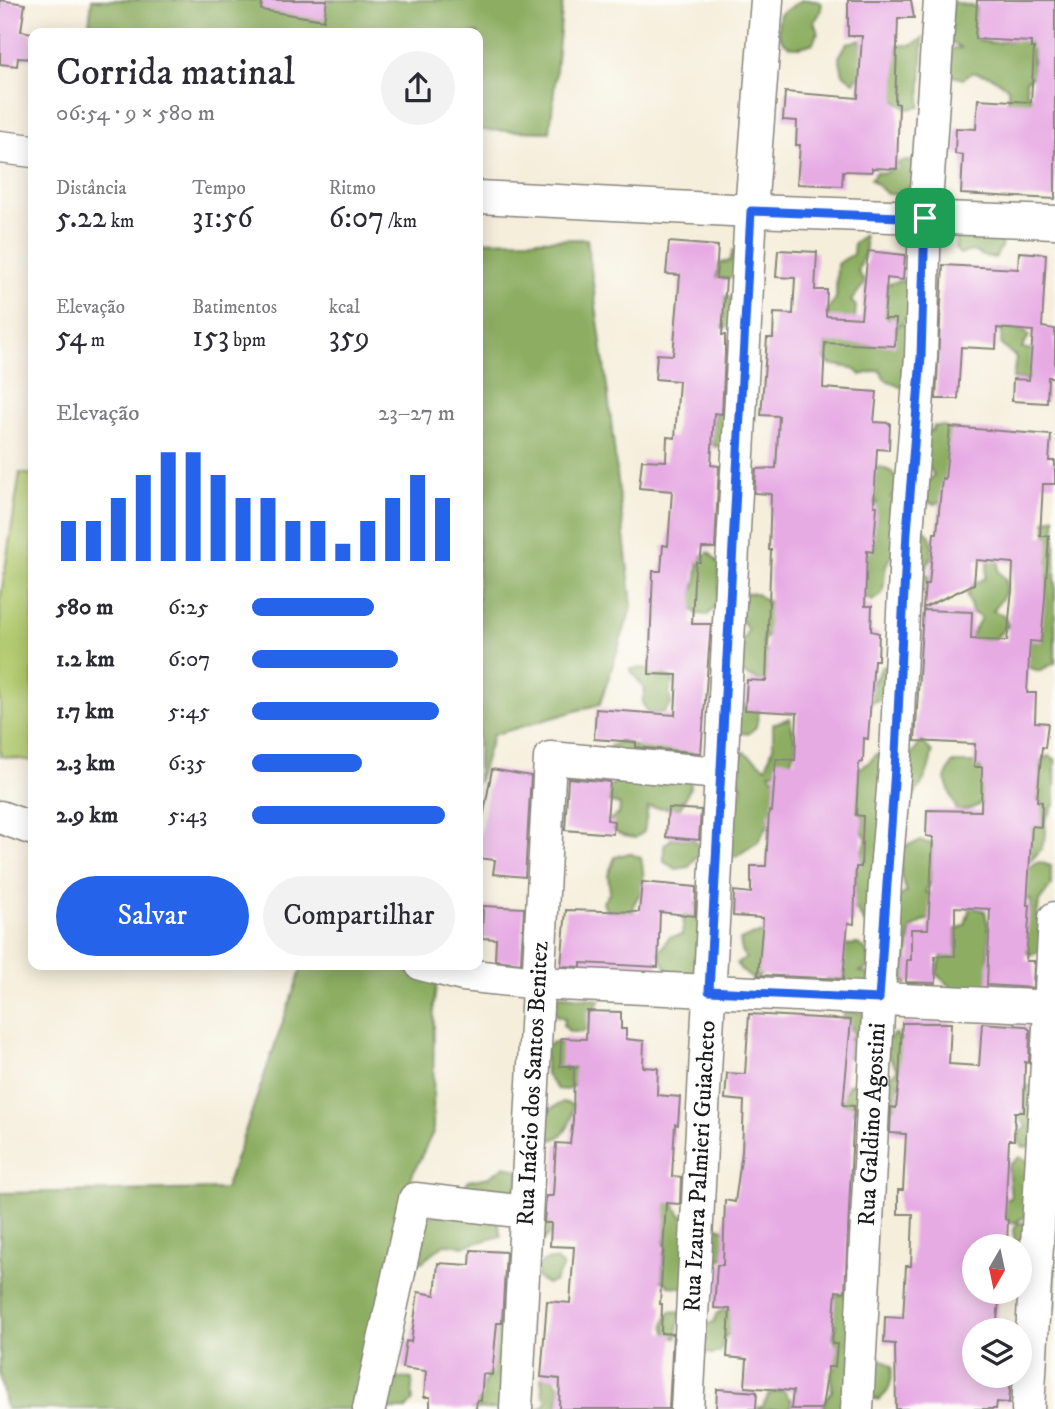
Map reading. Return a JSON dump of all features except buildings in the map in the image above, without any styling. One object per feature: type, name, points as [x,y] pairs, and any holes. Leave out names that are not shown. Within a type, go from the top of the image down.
[{"type":"street","name":"Rua Izaura Palmieri Guiacheto","points":[[687,1409],[751,211],[767,0]]},
{"type":"street","name":"Rua Galdino Agostini","points":[[857,1409],[907,532],[921,357],[925,218],[940,0]]},
{"type":"street","points":[[0,147],[28,150]]},
{"type":"street","points":[[483,197],[751,211],[1055,222]]},
{"type":"street","name":"Rua Inácio dos Santos Benitez","points":[[516,1409],[550,758],[720,773]]},
{"type":"street","points":[[0,817],[28,827]]},
{"type":"street","points":[[1028,1409],[1055,918]]},
{"type":"street","points":[[444,970],[463,975],[538,983],[1052,1007]]},
{"type":"street","points":[[369,1409],[415,1199],[526,1212]]},
{"type":"green space","points":[[92,0],[563,0],[550,132],[483,130],[483,28],[89,28]]},
{"type":"green space","points":[[802,0],[816,0],[822,4],[814,22],[818,32],[813,43],[790,46],[781,38],[778,23],[780,14]]},
{"type":"green space","points":[[953,2],[976,7],[979,26],[976,39],[997,43],[1032,36],[1033,76],[1026,81],[1027,93],[1035,104],[1008,113],[1008,88],[990,76],[973,72],[963,79],[946,74],[948,49],[961,48],[947,39]]},
{"type":"green space","points":[[923,38],[920,107],[907,109],[888,95],[897,45],[912,45]]},
{"type":"green space","points":[[860,40],[866,62],[854,82],[843,74],[839,57],[847,43]]},
{"type":"green space","points":[[902,161],[911,161],[919,168],[918,182],[896,195],[886,193],[871,179],[876,172],[886,173]]},
{"type":"green space","points":[[967,233],[975,242],[980,238],[995,237],[1002,245],[995,258],[973,251],[960,254],[955,248],[957,238]]},
{"type":"green space","points":[[864,235],[866,250],[858,271],[865,283],[851,301],[856,306],[853,341],[871,345],[900,325],[881,314],[880,299],[887,284],[903,280],[919,294],[912,311],[901,324],[911,327],[909,376],[902,388],[884,379],[880,370],[861,375],[852,368],[829,364],[820,352],[829,334],[826,313],[836,298],[837,264],[853,254],[854,243]]},
{"type":"green space","points":[[587,239],[632,606],[600,704],[493,735],[483,767],[483,241]]},
{"type":"green space","points":[[742,249],[739,275],[726,279],[716,278],[720,263],[730,261],[733,250]]},
{"type":"green space","points":[[725,296],[732,296],[736,321],[726,328],[714,325],[715,313]]},
{"type":"green space","points":[[980,319],[1008,323],[1011,329],[1025,331],[1029,336],[1022,348],[1037,351],[1041,375],[1013,379],[1016,357],[1001,345],[1002,332]]},
{"type":"green space","points":[[731,404],[723,444],[715,447],[711,440],[714,413],[723,414]]},
{"type":"green space","points":[[934,426],[944,426],[952,432],[945,498],[936,504],[929,503],[923,494],[927,481],[934,475],[926,464],[925,429],[932,431]]},
{"type":"green space","points":[[881,467],[892,472],[898,481],[897,490],[890,497],[903,509],[901,548],[887,563],[882,594],[872,601],[856,591],[869,505],[877,502],[865,498],[869,470]]},
{"type":"green space","points":[[20,473],[28,474],[28,760],[0,756],[0,602]]},
{"type":"green space","points":[[1055,517],[1055,663],[1039,671],[1028,667],[1024,642],[1047,562],[1045,521]]},
{"type":"green space","points":[[923,528],[932,544],[932,555],[924,572],[931,579],[928,592],[919,594],[916,587],[921,578],[917,577]]},
{"type":"green space","points":[[709,552],[720,565],[718,603],[708,615],[697,614],[687,603],[696,582],[698,559]]},
{"type":"green space","points":[[989,557],[999,559],[998,571],[1006,580],[1005,594],[993,611],[1004,615],[1008,626],[985,648],[971,645],[971,635],[981,618],[972,612],[967,594],[974,584],[985,578]]},
{"type":"green space","points":[[742,593],[755,593],[771,604],[776,625],[763,641],[764,651],[775,653],[777,678],[761,681],[739,672],[740,645],[748,630],[741,619]]},
{"type":"green space","points":[[883,666],[895,666],[894,695],[867,704],[871,686]]},
{"type":"green space","points":[[643,668],[674,681],[669,692],[671,704],[664,712],[649,713],[642,703],[645,690],[630,669]]},
{"type":"green space","points":[[737,704],[753,705],[759,711],[756,727],[748,734],[736,732]]},
{"type":"green space","points":[[790,718],[796,746],[788,768],[769,773],[781,784],[782,801],[758,842],[735,857],[729,852],[732,812],[742,788],[734,769],[744,752],[766,767],[773,747],[773,724]]},
{"type":"green space","points":[[640,737],[690,741],[692,776],[688,792],[679,809],[648,807],[644,832],[635,838],[618,833],[607,821],[619,814],[620,805],[608,802],[604,789],[626,777],[607,753],[610,746],[621,741],[636,747]]},
{"type":"green space","points":[[922,741],[932,752],[929,767],[919,788],[904,804],[884,904],[865,923],[854,907],[856,868],[867,839],[862,831],[863,816],[848,806],[851,782],[858,770],[876,754],[902,759],[912,753]]},
{"type":"green space","points":[[1048,756],[1055,759],[1055,803],[1045,820],[1046,834],[1041,849],[1030,862],[1014,861],[1042,802],[1034,798],[1040,762]]},
{"type":"green space","points":[[952,763],[974,763],[982,770],[983,800],[975,807],[957,811],[945,779]]},
{"type":"green space","points":[[673,838],[692,839],[702,848],[689,867],[676,869],[664,862],[664,845]]},
{"type":"green space","points":[[920,841],[933,844],[931,881],[925,892],[941,898],[942,916],[926,920],[911,929],[907,960],[911,971],[906,985],[898,976],[899,959],[887,946],[898,897],[907,892],[901,877],[901,847]]},
{"type":"green space","points":[[629,853],[641,858],[643,885],[632,911],[643,916],[624,918],[606,910],[603,902],[610,892],[608,875],[615,857]]},
{"type":"green space","points":[[1039,862],[1051,866],[1051,886],[1039,902],[1037,916],[1050,920],[1045,950],[1031,955],[1021,947],[1031,900],[1020,895],[1012,878]]},
{"type":"green space","points":[[699,902],[706,977],[676,977],[667,969],[659,953],[669,937],[682,935],[685,908]]},
{"type":"green space","points":[[970,907],[985,911],[989,932],[988,959],[1005,992],[956,992],[936,974],[942,956],[955,947],[955,930],[965,925]]},
{"type":"green space","points":[[767,933],[767,965],[758,978],[752,979],[737,963],[746,958],[740,940]]},
{"type":"green space","points":[[858,944],[868,952],[870,967],[860,972],[869,974],[868,995],[825,981],[835,970],[846,945]]},
{"type":"green space","points":[[301,970],[438,970],[434,1004],[433,1132],[406,1188],[361,1409],[6,1409],[0,1376],[0,1193],[225,1189]]},
{"type":"green space","points":[[557,995],[600,1000],[590,1016],[590,1026],[582,1032],[570,1032],[563,1025],[565,1018],[557,1016],[553,1008]]},
{"type":"green space","points":[[845,1012],[862,1013],[869,1023],[867,1051],[854,1058],[848,1057],[843,1046],[854,1034],[842,1019]]},
{"type":"green space","points":[[895,1033],[902,1040],[905,1080],[898,1082],[902,1097],[896,1108],[890,1107],[882,1095],[890,1076],[898,1070],[886,1052],[886,1041]]},
{"type":"green space","points":[[553,1042],[565,1044],[568,1064],[565,1069],[579,1067],[576,1084],[567,1090],[557,1089],[546,1075],[545,1048]]},
{"type":"green space","points":[[857,1082],[868,1086],[861,1107],[854,1112],[842,1112],[836,1097],[846,1091],[848,1085]]},
{"type":"green space","points":[[1034,1085],[1032,1146],[1023,1147],[1019,1142],[1019,1134],[1027,1127],[1020,1118],[1024,1106],[1021,1095],[1025,1087]]},
{"type":"green space","points":[[563,1102],[573,1105],[569,1125],[557,1138],[543,1140],[545,1112]]},
{"type":"green space","points":[[1019,1157],[1032,1163],[1034,1212],[1014,1223],[993,1219],[996,1201],[1011,1198],[1008,1166]]},
{"type":"green space","points":[[505,1166],[519,1171],[516,1191],[493,1197],[501,1236],[465,1246],[444,1244],[422,1262],[409,1262],[418,1220],[449,1208],[468,1181],[489,1177]]},
{"type":"green space","points":[[659,1202],[673,1203],[679,1213],[692,1223],[692,1235],[718,1227],[726,1230],[724,1255],[717,1265],[716,1282],[706,1290],[670,1286],[661,1280],[666,1248],[658,1224]]},
{"type":"green space","points":[[538,1208],[550,1210],[556,1223],[541,1243],[530,1240]]},
{"type":"green space","points":[[1018,1223],[1027,1223],[1026,1234],[1014,1234]]},
{"type":"green space","points":[[547,1260],[556,1260],[563,1267],[554,1282],[547,1284],[536,1277],[540,1264]]},
{"type":"green space","points":[[1055,1262],[1055,1308],[1050,1306],[1044,1291],[1050,1263]]},
{"type":"green space","points":[[841,1294],[852,1297],[852,1409],[822,1409],[832,1391],[831,1373],[835,1367],[830,1359],[836,1344],[833,1337],[836,1325],[828,1324],[829,1296]]},
{"type":"green space","points":[[738,1309],[733,1335],[726,1335],[720,1352],[704,1352],[705,1325],[714,1322],[717,1313]]},
{"type":"green space","points":[[680,1311],[677,1338],[668,1336],[665,1324],[669,1312]]},
{"type":"green space","points":[[497,1315],[509,1318],[507,1409],[472,1409],[487,1377],[481,1358]]},
{"type":"green space","points":[[880,1358],[892,1366],[888,1390],[878,1400],[869,1397],[866,1359]]},
{"type":"green space","points":[[541,1377],[553,1378],[560,1388],[557,1409],[536,1409],[544,1406],[547,1400],[543,1394]]},
{"type":"green space","points":[[398,1378],[412,1379],[413,1401],[406,1409],[379,1409],[387,1382]]},
{"type":"green space","points":[[783,1390],[792,1402],[789,1409],[756,1409],[763,1406],[769,1394]]},
{"type":"route","points":[[751,211],[925,218],[921,357],[907,532],[896,754],[879,999],[709,991],[751,211]]}]
